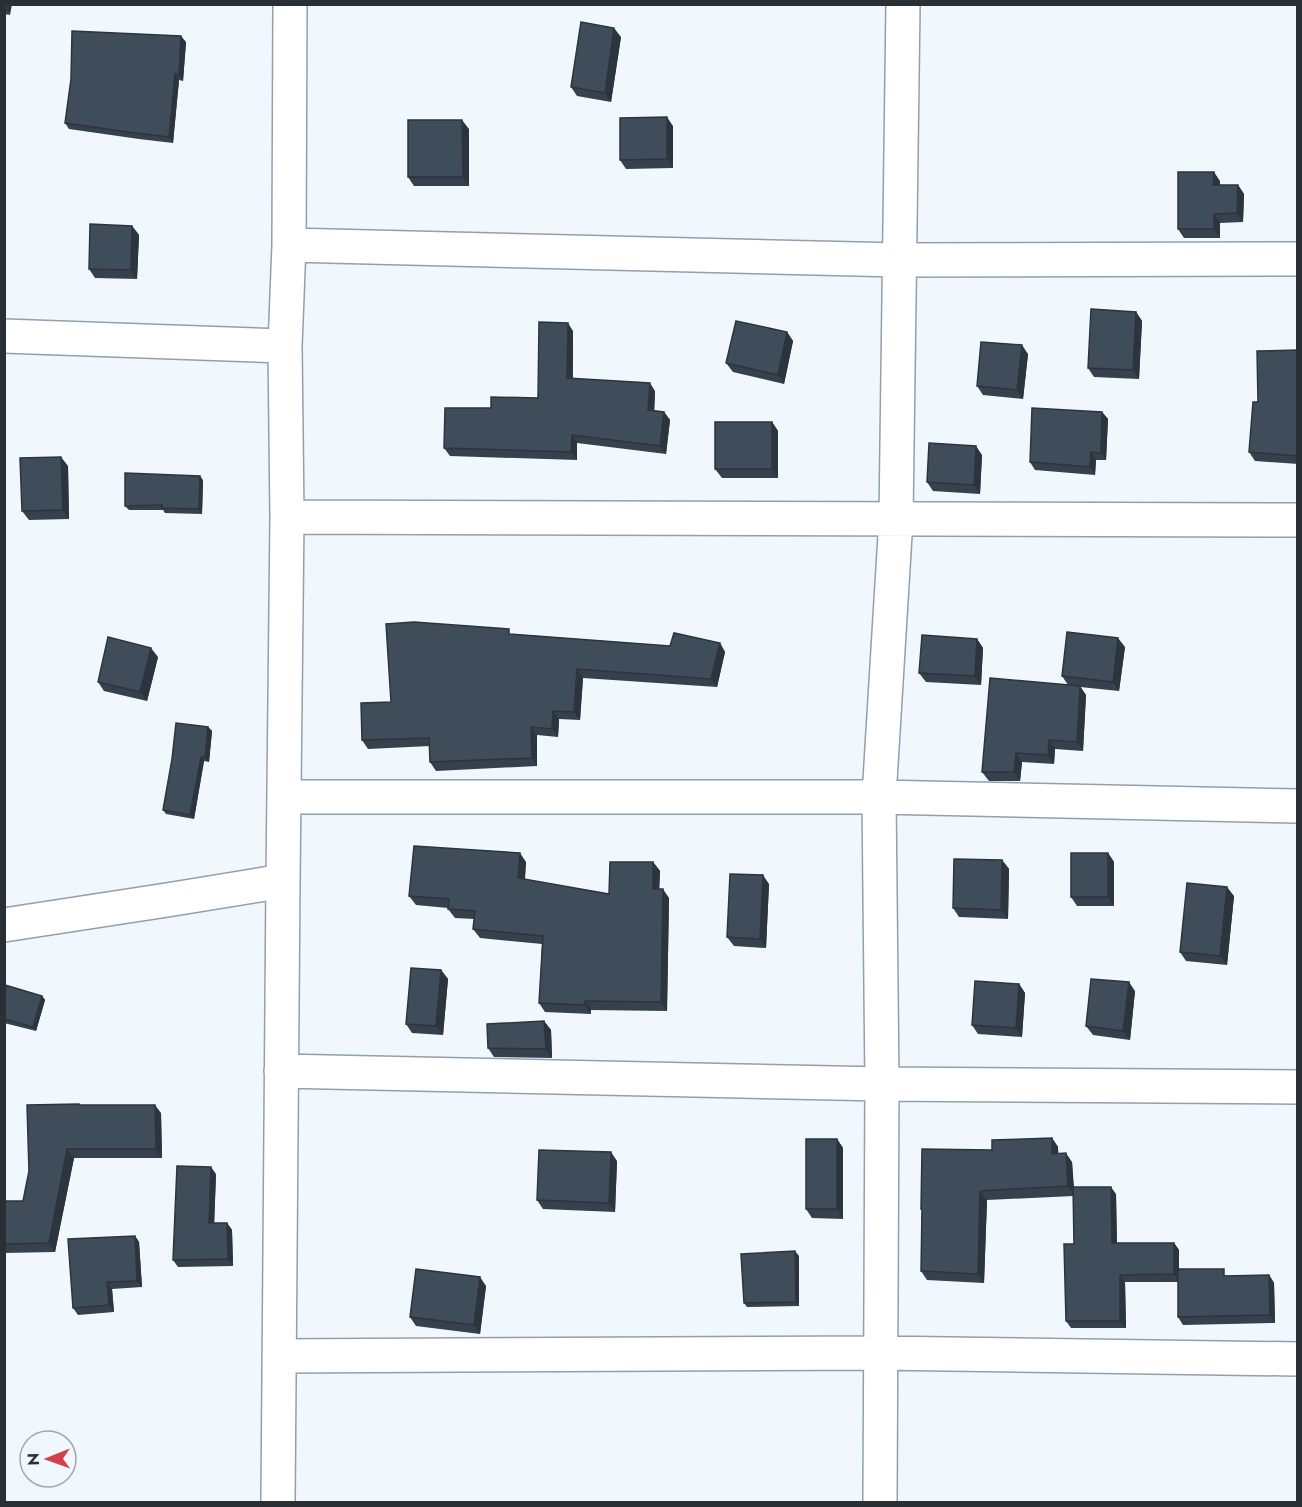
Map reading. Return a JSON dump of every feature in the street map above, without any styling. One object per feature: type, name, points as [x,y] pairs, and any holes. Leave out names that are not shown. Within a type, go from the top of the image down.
[{"type":"street","points":[[278,1503],[287,517],[285,346],[289,245],[290,4]]},
{"type":"street","points":[[880,1503],[882,1084],[879,797],[896,519],[903,4]]},
{"type":"street","points":[[289,245],[899,260],[1298,259]]},
{"type":"street","points":[[4,336],[285,346]]},
{"type":"street","points":[[287,517],[1298,520]]},
{"type":"street","points":[[284,796],[879,797],[1298,806]]},
{"type":"street","points":[[4,924],[283,881]]},
{"type":"street","points":[[281,1071],[882,1084],[1298,1087]]},
{"type":"street","points":[[279,1356],[880,1353],[1298,1359]]},
{"type":"building","points":[[581,22],[614,28],[605,93],[571,87]]},
{"type":"building","points":[[72,31],[181,36],[179,75],[175,74],[169,137],[65,123],[71,79]]},
{"type":"building","points":[[667,117],[667,159],[620,160],[620,118]]},
{"type":"building","points":[[408,120],[462,120],[463,177],[408,177]]},
{"type":"building","points":[[1178,172],[1214,172],[1213,185],[1238,185],[1237,213],[1214,214],[1214,229],[1178,229]]},
{"type":"building","points":[[90,224],[132,226],[131,270],[89,269]]},
{"type":"building","points":[[1091,309],[1136,312],[1133,370],[1088,368]]},
{"type":"building","points":[[736,321],[787,332],[778,375],[726,363]]},
{"type":"building","points":[[539,322],[568,323],[567,378],[650,383],[648,410],[664,412],[660,446],[572,435],[571,452],[444,448],[445,408],[491,408],[491,397],[538,398]]},
{"type":"building","points":[[981,342],[1022,345],[1017,390],[977,386]]},
{"type":"building","points":[[1298,350],[1298,456],[1249,452],[1253,402],[1258,402],[1257,351]]},
{"type":"building","points":[[1032,408],[1102,412],[1101,453],[1091,452],[1090,467],[1030,462]]},
{"type":"building","points":[[715,422],[772,422],[772,469],[715,469]]},
{"type":"building","points":[[929,443],[976,446],[974,485],[927,482]]},
{"type":"building","points":[[61,457],[63,510],[22,511],[20,458]]},
{"type":"building","points":[[125,473],[200,476],[199,509],[162,508],[162,505],[125,506]]},
{"type":"building","points":[[414,622],[509,629],[509,634],[670,646],[674,633],[720,643],[711,679],[577,669],[574,712],[553,711],[552,729],[531,727],[532,758],[430,762],[429,738],[362,740],[361,703],[391,702],[386,624]]},
{"type":"building","points":[[1067,632],[1118,638],[1113,682],[1062,676]]},
{"type":"building","points":[[922,635],[977,639],[975,676],[919,673]]},
{"type":"building","points":[[108,637],[151,648],[140,692],[98,682]]},
{"type":"building","points":[[990,678],[1080,686],[1077,742],[1049,740],[1048,755],[1016,753],[1014,772],[982,772]]},
{"type":"building","points":[[176,723],[208,727],[205,757],[201,757],[190,815],[163,810]]},
{"type":"building","points":[[414,846],[520,853],[518,878],[609,894],[610,862],[653,862],[653,889],[663,889],[661,1002],[585,1001],[585,1005],[539,1003],[543,936],[473,929],[475,911],[448,909],[449,899],[409,896]]},
{"type":"building","points":[[1071,853],[1108,853],[1108,897],[1071,897]]},
{"type":"building","points":[[954,859],[1002,860],[1001,910],[953,908]]},
{"type":"building","points":[[730,874],[763,875],[760,939],[727,937]]},
{"type":"building","points":[[1187,883],[1227,887],[1220,956],[1180,952]]},
{"type":"building","points":[[411,968],[441,970],[436,1026],[406,1024]]},
{"type":"building","points":[[1091,979],[1129,982],[1123,1031],[1086,1026]]},
{"type":"building","points":[[975,981],[1019,984],[1016,1028],[972,1025]]},
{"type":"building","points":[[5,985],[42,996],[33,1027],[4,1019]]},
{"type":"building","points":[[544,1021],[546,1049],[488,1048],[487,1024]]},
{"type":"building","points":[[27,1105],[155,1105],[156,1149],[67,1149],[49,1243],[4,1244],[4,1201],[23,1201],[29,1171]]},
{"type":"building","points":[[1052,1138],[1052,1154],[1066,1153],[1068,1186],[980,1191],[978,1274],[921,1271],[922,1149],[992,1150],[992,1140]]},
{"type":"building","points":[[806,1139],[837,1139],[837,1209],[806,1209]]},
{"type":"building","points":[[539,1150],[611,1152],[609,1203],[537,1200]]},
{"type":"building","points":[[177,1166],[211,1167],[209,1223],[227,1223],[228,1259],[173,1260]]},
{"type":"building","points":[[1073,1187],[1111,1187],[1112,1243],[1174,1243],[1174,1274],[1120,1275],[1120,1321],[1066,1321],[1064,1244],[1074,1244]]},
{"type":"building","points":[[135,1236],[137,1281],[107,1282],[109,1305],[73,1308],[68,1239]]},
{"type":"building","points":[[795,1251],[796,1302],[744,1303],[741,1254]]},
{"type":"building","points":[[416,1269],[480,1277],[474,1325],[410,1317]]},
{"type":"building","points":[[1178,1269],[1224,1269],[1224,1276],[1269,1275],[1270,1315],[1178,1317]]}]
